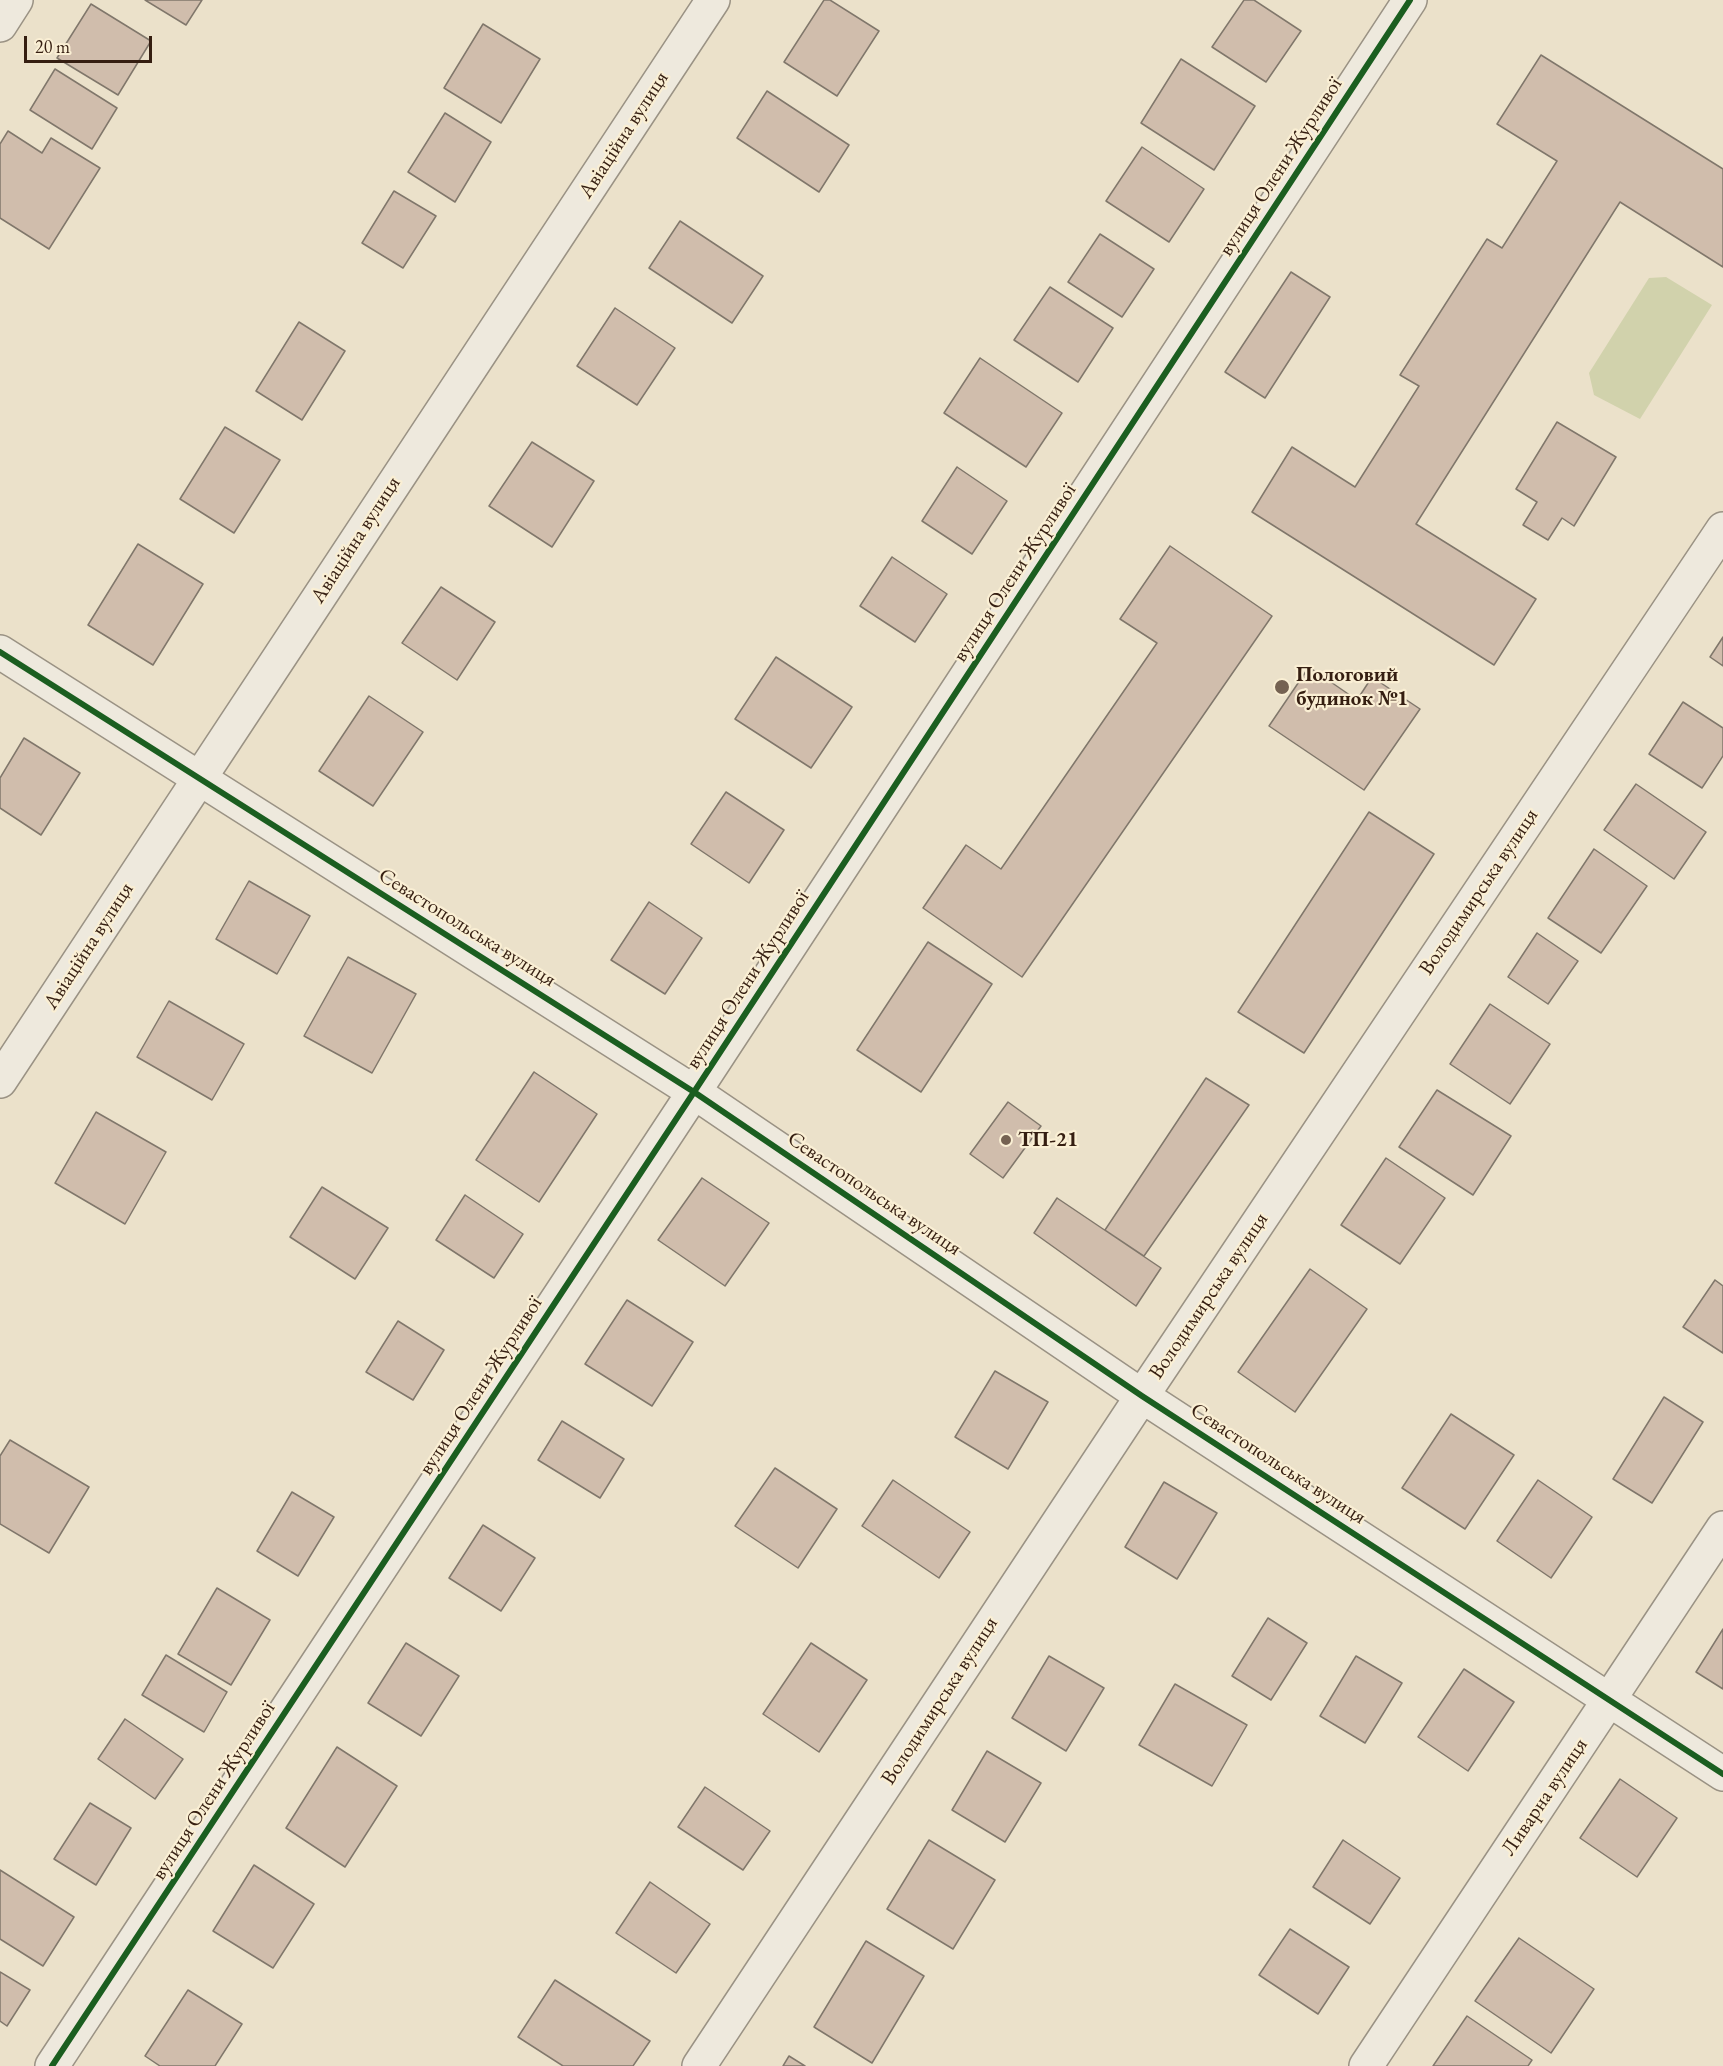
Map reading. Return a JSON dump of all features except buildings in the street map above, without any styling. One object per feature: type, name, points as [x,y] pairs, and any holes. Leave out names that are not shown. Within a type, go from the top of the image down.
[{"type":"street","points":[[0,25],[16,0]]},
{"type":"street","name":"Авіаційна вулиця","points":[[0,1081],[713,0]]},
{"type":"street","name":"вулиця Олени Журливої","points":[[52,2066],[1410,0]]},
{"type":"street","name":"Володимирська вулиця","points":[[699,2066],[1142,1396],[1723,529]]},
{"type":"street","name":"Севастопольська вулиця","points":[[0,652],[694,1092],[1142,1396],[1723,1774]]},
{"type":"street","name":"Ливарна вулиця","points":[[1366,2066],[1723,1528]]},
{"type":"green space","points":[[1666,277],[1712,305],[1640,419],[1594,395],[1589,373],[1649,278]]},
{"type":"cycle path","points":[[52,2066],[1410,0]]},
{"type":"cycle path","points":[[0,652],[694,1092],[1142,1396],[1723,1774]]},
{"type":"place","name":"Пологовий будинок №1","points":[[1282,687]]},
{"type":"place","name":"ТП-21","points":[[1006,1140]]}]
